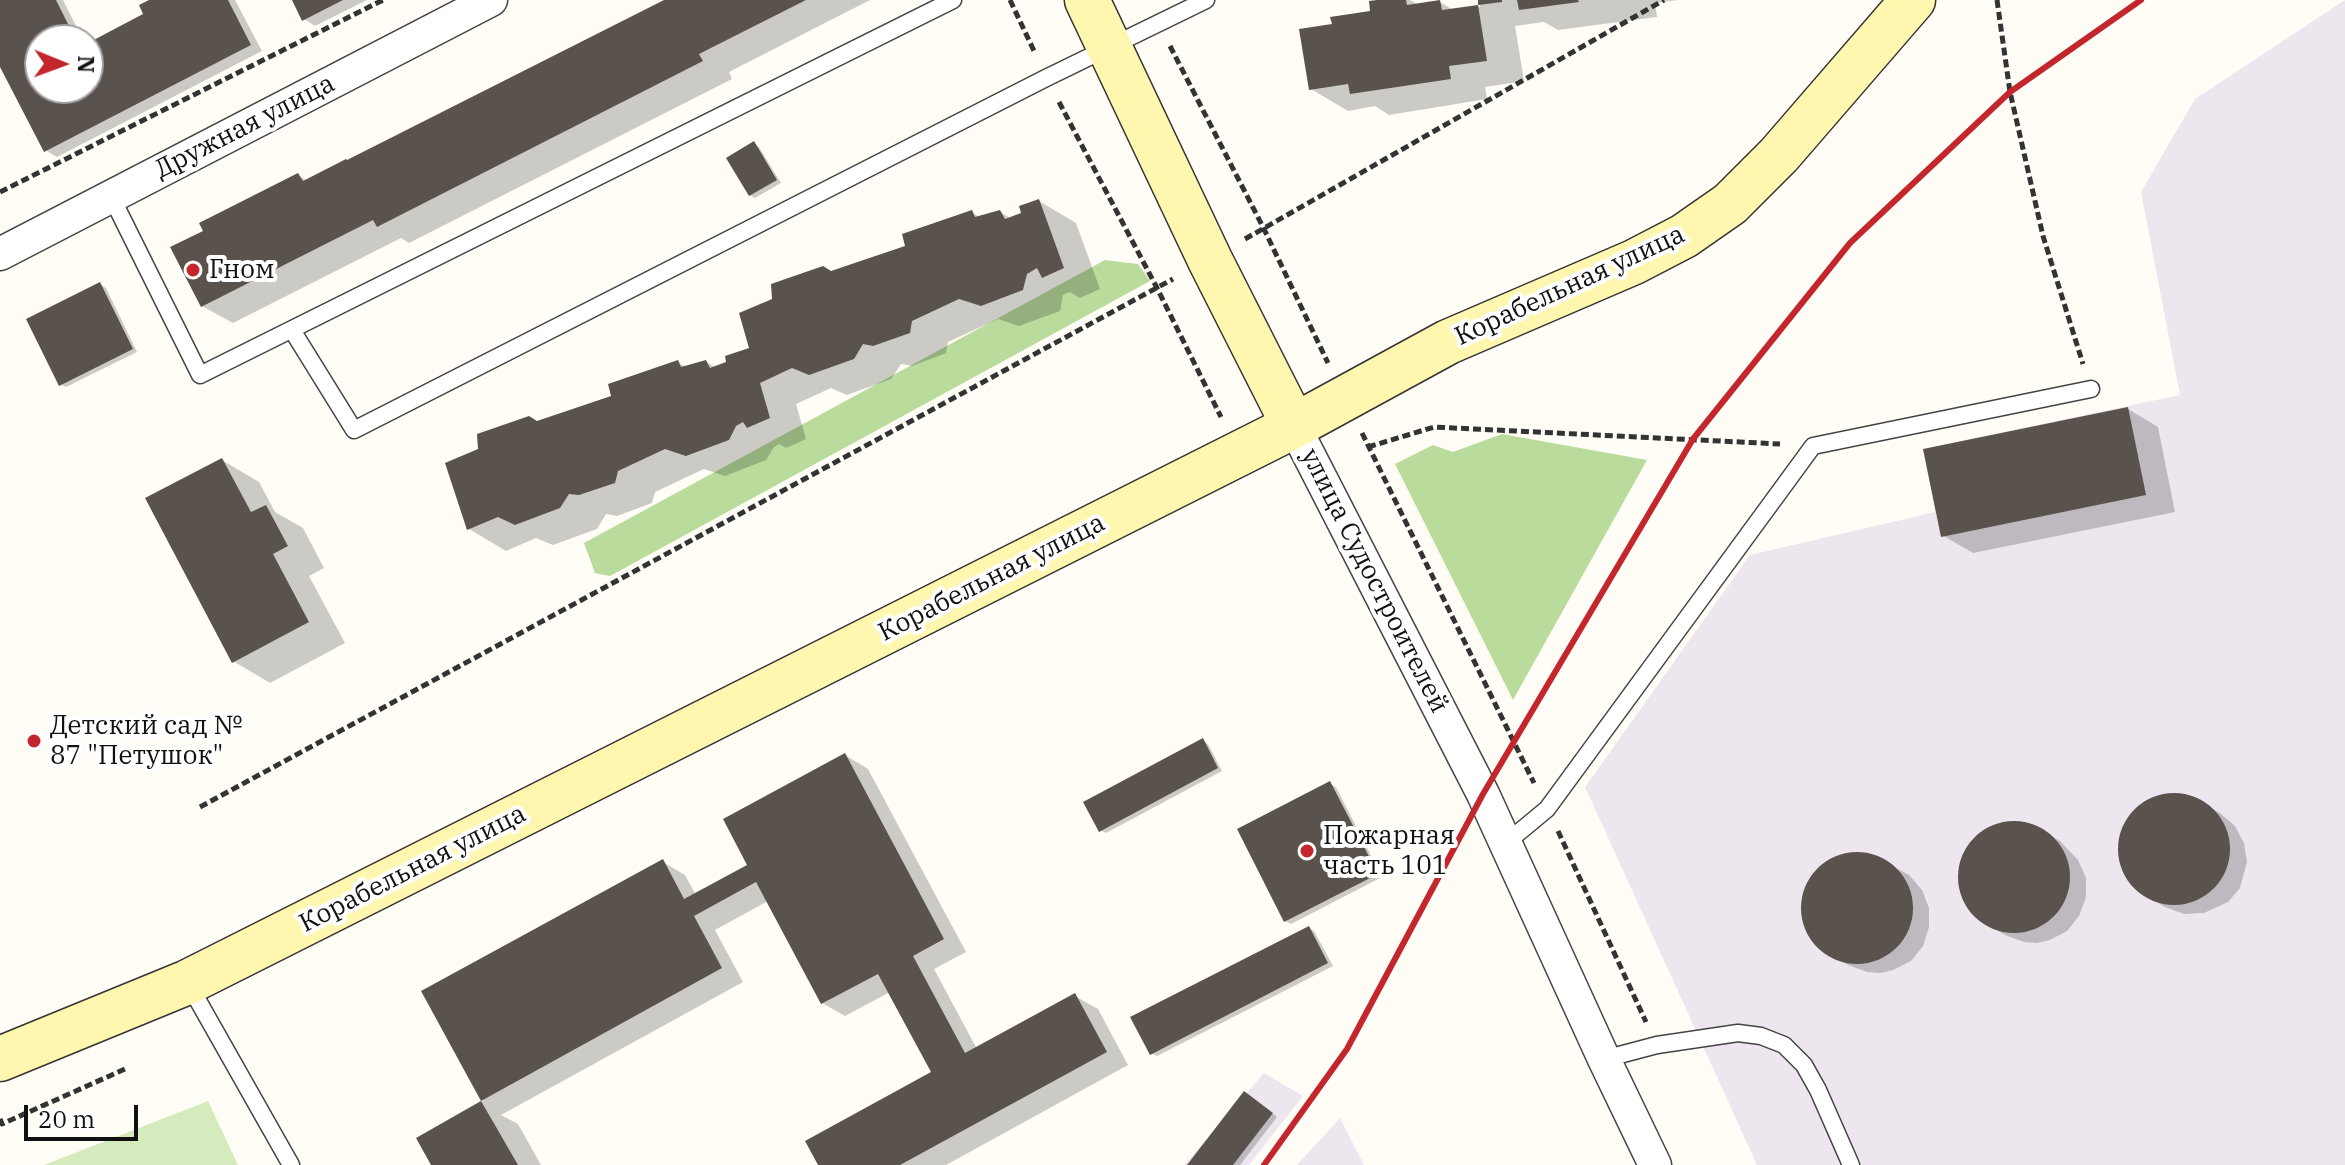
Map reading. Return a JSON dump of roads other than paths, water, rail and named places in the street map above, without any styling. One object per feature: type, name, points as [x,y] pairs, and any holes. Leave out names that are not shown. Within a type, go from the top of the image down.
[{"type":"street","name":"Дружная улица","points":[[0,254],[491,0]]},
{"type":"street","name":"улица Судостроителей","points":[[1087,0],[1210,260],[1483,794],[1655,1165]]},
{"type":"street","name":"Корабельная улица","points":[[0,1059],[188,982],[1239,454],[1448,342],[1634,262],[1684,236],[1730,204],[1779,155],[1913,0]]},
{"type":"lane","points":[[111,196],[200,375],[953,0]]},
{"type":"lane","points":[[292,330],[354,430],[1046,78],[1206,0]]},
{"type":"lane","points":[[1506,843],[1547,809],[1813,446],[2091,389]]},
{"type":"lane","points":[[188,982],[291,1165]]},
{"type":"lane","points":[[1604,1059],[1657,1045],[1738,1033],[1761,1036],[1784,1045],[1804,1065],[1818,1090],[1851,1165]]},
{"type":"railway","points":[[1264,1165],[1347,1049],[1483,794],[1693,439],[1850,243],[2010,92],[2141,0]]},
{"type":"place","name":"Гном","points":[[193,270]]},
{"type":"place","name":"Детский сад № 87 \"Петушок\"","points":[[34,741]]},
{"type":"place","name":"Пожарная часть 101","points":[[1307,851]]}]
